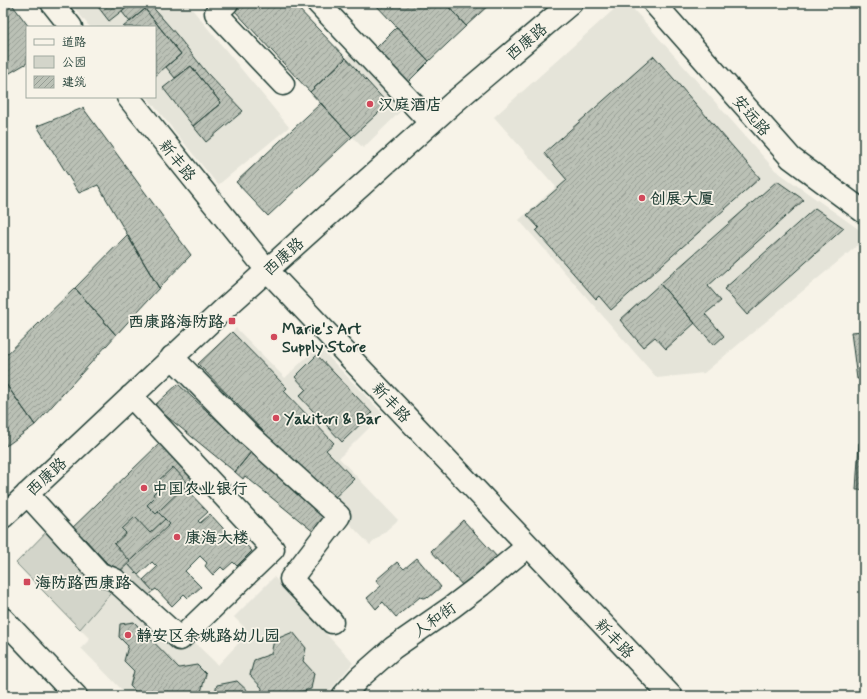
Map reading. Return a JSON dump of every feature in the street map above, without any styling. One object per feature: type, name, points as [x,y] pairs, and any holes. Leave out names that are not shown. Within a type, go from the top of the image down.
[{"type":"street","points":[[52,3],[70,26]]},
{"type":"street","points":[[226,3],[216,13],[283,84]]},
{"type":"street","points":[[318,3],[431,123]]},
{"type":"street","name":"西康路","points":[[3,517],[224,308],[431,123],[571,3]]},
{"type":"street","name":"安远路","points":[[654,3],[791,158],[864,212]]},
{"type":"street","name":"新丰路","points":[[129,98],[267,270],[671,696]]},
{"type":"street","points":[[172,357],[248,434],[338,516],[291,579],[332,622]]},
{"type":"street","points":[[27,494],[103,576],[110,577],[115,580],[180,639],[273,549],[131,396]]},
{"type":"street","name":"人和街","points":[[343,696],[358,678],[393,648],[452,607],[528,546]]},
{"type":"street","points":[[3,619],[76,696]]},
{"type":"shaded area","points":[[70,3],[187,3],[289,127],[218,185],[148,98],[156,98],[156,26],[89,26]]},
{"type":"shaded area","points":[[621,3],[628,3],[775,170],[864,233],[864,240],[704,373],[657,378],[519,220],[556,187],[494,117]]},
{"type":"shaded area","points":[[350,54],[402,110],[363,148],[310,92]]},
{"type":"shaded area","points":[[236,328],[285,378],[318,346],[383,414],[339,458],[398,520],[370,545],[344,518],[315,533],[245,476],[243,479],[154,406]]},
{"type":"shaded area","name":"静安区余姚路幼儿园","points":[[274,577],[353,663],[325,696],[128,696],[81,648],[90,639],[80,629],[116,587],[185,649],[194,642],[218,665],[249,632],[234,617]]},
{"type":"green space","points":[[52,526],[116,587],[80,629],[16,563]]},
{"type":"green space","points":[[128,564],[153,591],[143,601],[117,574]]},
{"type":"building","points":[[3,3],[11,3],[28,26],[26,26],[26,64],[3,77]]},
{"type":"building","points":[[95,3],[132,3],[109,21]]},
{"type":"building","points":[[132,3],[149,3],[207,73],[243,111],[206,142],[193,126],[221,103],[191,66],[175,78],[166,67],[181,54],[145,9],[130,22],[122,12]]},
{"type":"building","points":[[242,3],[293,3],[346,58],[310,92],[234,10]]},
{"type":"building","points":[[374,3],[445,3],[466,26],[429,61]]},
{"type":"building","points":[[445,3],[491,3],[466,26]]},
{"type":"building","points":[[145,9],[181,54],[156,75],[156,26],[124,26]]},
{"type":"building","points":[[397,27],[429,61],[406,84],[374,50]]},
{"type":"building","name":"创展大厦","points":[[654,56],[760,178],[611,310],[599,296],[596,299],[536,231],[539,228],[527,215],[567,180],[544,153]]},
{"type":"building","points":[[346,58],[388,104],[352,137],[310,92]]},
{"type":"building","points":[[191,66],[221,103],[193,126],[163,88]]},
{"type":"building","points":[[321,103],[352,137],[268,216],[236,182]]},
{"type":"building","points":[[83,108],[191,255],[159,288],[98,185],[79,193],[37,126]]},
{"type":"building","points":[[777,181],[804,200],[708,286],[721,301],[705,314],[724,336],[714,345],[660,284]]},
{"type":"building","points":[[815,208],[844,228],[747,315],[724,289]]},
{"type":"building","points":[[127,235],[159,288],[116,335],[75,288]]},
{"type":"building","points":[[660,284],[695,323],[666,349],[655,337],[643,347],[620,320]]},
{"type":"building","points":[[75,288],[116,335],[35,425],[3,380],[3,358]]},
{"type":"building","points":[[864,331],[864,378],[857,379],[851,332]]},
{"type":"building","points":[[232,332],[287,388],[284,391],[334,443],[326,450],[354,479],[331,501],[198,364]]},
{"type":"building","points":[[317,355],[372,413],[342,442],[299,396],[306,389],[295,377]]},
{"type":"building","points":[[3,380],[35,425],[3,447]]},
{"type":"building","points":[[178,384],[251,452],[235,472],[154,406]]},
{"type":"building","points":[[162,441],[195,476],[158,512],[170,524],[117,574],[84,538],[77,544],[67,533]]},
{"type":"building","points":[[859,443],[864,443],[864,490],[856,490]]},
{"type":"building","points":[[251,452],[329,516],[315,533],[245,476],[243,479],[235,472]]},
{"type":"building","name":"康海大楼","points":[[173,467],[188,483],[184,487],[208,512],[198,521],[200,523],[210,514],[233,539],[237,535],[252,551],[237,566],[233,562],[224,570],[221,567],[213,575],[205,566],[207,563],[200,556],[185,571],[201,587],[188,598],[184,594],[172,606],[156,589],[153,591],[143,580],[157,567],[152,562],[138,575],[128,564],[131,562],[114,544],[126,533],[122,529],[135,517],[150,533],[165,519],[158,512],[156,514],[147,505],[155,497],[153,494],[161,486],[157,482]]},
{"type":"building","points":[[463,520],[498,558],[465,588],[431,551]]},
{"type":"building","points":[[417,558],[441,587],[428,598],[420,597],[396,617],[383,602],[376,609],[367,598],[381,586],[376,580],[397,562],[404,569]]},
{"type":"building","points":[[134,622],[179,668],[197,665],[206,674],[201,692],[205,696],[159,696],[156,693],[140,696],[130,686],[134,671],[124,661],[128,646],[119,637],[120,624]]},
{"type":"building","points":[[293,632],[306,648],[303,661],[314,673],[311,689],[295,693],[295,696],[214,696],[217,685],[237,681],[252,695],[261,694],[262,688],[250,675],[254,660],[271,654],[274,640]]},
{"type":"place","name":"汉庭酒店","points":[[370,104]]},
{"type":"place","name":"创展大厦","points":[[642,198]]},
{"type":"place","name":"西康路海防路","points":[[232,321]]},
{"type":"place","name":"Marie's Art Supply Store","points":[[274,337]]},
{"type":"place","name":"Yakitori & Bar","points":[[276,418]]},
{"type":"place","name":"中国农业银行","points":[[144,488]]},
{"type":"place","name":"康海大楼","points":[[177,537]]},
{"type":"place","name":"海防路西康路","points":[[27,582]]},
{"type":"place","name":"静安区余姚路幼儿园","points":[[128,635]]}]
